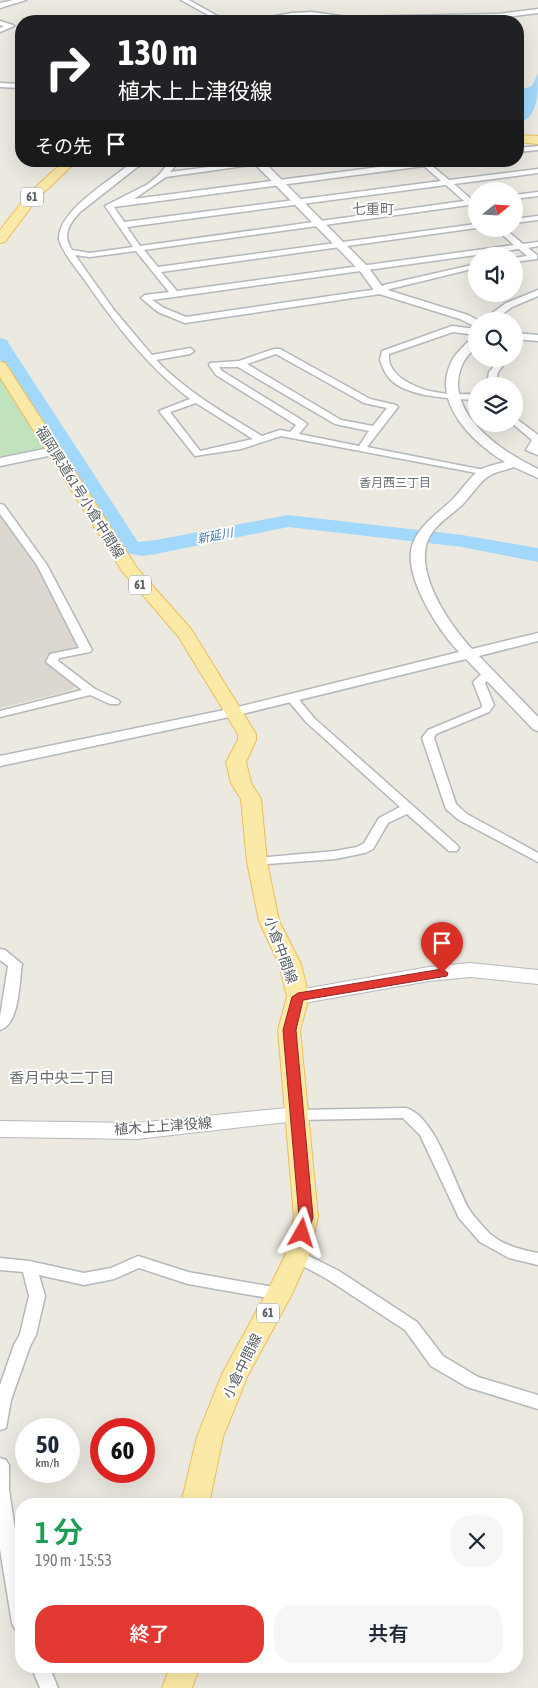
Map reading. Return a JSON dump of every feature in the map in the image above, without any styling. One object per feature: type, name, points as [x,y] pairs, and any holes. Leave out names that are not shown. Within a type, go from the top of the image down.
[{"type":"main road","points":[[524,145],[538,140]]},
{"type":"main road","name":"61","points":[[0,239],[33,196],[64,167]]},
{"type":"main road","name":"福岡県道61号小倉中間線","points":[[0,366],[130,571],[185,633],[237,717]]},
{"type":"main road","name":"小倉中間線","points":[[196,1498],[210,1437],[236,1374],[279,1294],[296,1256],[306,1217],[289,1030],[298,997],[290,964],[269,921],[257,862],[251,800],[240,783],[236,762],[247,740],[247,734],[237,717]]},
{"type":"main road","points":[[298,997],[429,974],[470,970],[538,977]]},
{"type":"main road","name":"植木上上津役線","points":[[0,1129],[137,1131],[297,1115]]},
{"type":"main road","points":[[177,1688],[182,1673]]},
{"type":"street","points":[[4,0],[18,1]]},
{"type":"street","points":[[185,0],[205,0]]},
{"type":"street","points":[[185,0],[212,15]]},
{"type":"street","points":[[0,6],[18,1]]},
{"type":"street","points":[[508,15],[538,11]]},
{"type":"street","points":[[0,22],[11,26],[0,30]]},
{"type":"street","points":[[0,85],[15,86]]},
{"type":"street","points":[[524,147],[538,148]]},
{"type":"street","points":[[132,167],[69,218],[62,236],[64,244],[96,291],[176,386],[260,439]]},
{"type":"street","points":[[167,167],[163,175],[131,198],[110,206],[138,248],[175,294]]},
{"type":"street","points":[[163,175],[221,167]]},
{"type":"street","points":[[263,167],[364,268],[380,291],[468,319]]},
{"type":"street","points":[[120,203],[401,167]]},
{"type":"street","points":[[429,167],[468,199]]},
{"type":"street","points":[[122,225],[538,171]]},
{"type":"street","points":[[523,196],[538,194]]},
{"type":"street","points":[[69,252],[90,255],[468,205]]},
{"type":"street","points":[[523,220],[538,218]]},
{"type":"street","points":[[155,270],[468,227]]},
{"type":"street","points":[[512,238],[534,257],[523,259]]},
{"type":"street","points":[[468,268],[387,287],[380,291],[185,320],[162,310],[145,298],[538,244]]},
{"type":"street","points":[[500,312],[509,305],[538,293]]},
{"type":"street","points":[[468,326],[395,348],[385,353],[384,360],[393,377],[403,384],[440,396],[468,397]]},
{"type":"street","points":[[523,337],[538,338]]},
{"type":"street","points":[[468,349],[456,363],[452,384],[453,398],[458,410],[490,445],[514,463],[538,474]]},
{"type":"street","points":[[151,358],[190,351]]},
{"type":"street","points":[[293,435],[302,424],[219,373],[213,365],[240,364],[277,351],[367,401],[393,407],[362,448]]},
{"type":"street","points":[[240,364],[338,422],[375,429]]},
{"type":"street","points":[[197,400],[164,412],[198,454],[241,446],[280,433],[484,473]]},
{"type":"street","points":[[523,427],[537,439],[531,450],[538,452]]},
{"type":"street","points":[[0,462],[54,451]]},
{"type":"street","points":[[514,463],[484,473],[458,502],[428,528],[419,545],[419,567],[432,606],[451,634],[538,726]]},
{"type":"street","points":[[0,507],[42,565],[86,650],[54,656],[52,662],[91,691],[114,702]]},
{"type":"street","points":[[478,664],[538,637]]},
{"type":"street","points":[[0,772],[295,703],[478,664],[538,648]]},
{"type":"street","points":[[478,664],[479,682],[488,705],[485,710],[432,732],[428,738],[450,806],[463,817],[538,858]]},
{"type":"street","points":[[0,714],[91,691]]},
{"type":"street","points":[[295,703],[352,759],[453,848]]},
{"type":"street","points":[[0,761],[237,717]]},
{"type":"street","points":[[257,862],[335,855],[361,850],[369,846],[383,821],[409,808]]},
{"type":"street","points":[[0,952],[15,964],[7,1018],[0,1025]]},
{"type":"street","points":[[297,1115],[406,1113],[426,1132],[464,1214],[484,1238],[514,1254],[538,1259]]},
{"type":"street","points":[[296,1256],[333,1275],[411,1326],[437,1361],[473,1382],[538,1402]]},
{"type":"street","points":[[0,1264],[29,1266],[84,1279],[114,1273],[138,1262],[188,1278],[279,1294]]},
{"type":"street","points":[[0,1423],[3,1400],[22,1345],[28,1335],[37,1296],[29,1266]]},
{"type":"street","points":[[0,1465],[0,1490],[15,1587]]},
{"type":"street","points":[[43,1673],[49,1688]]},
{"type":"shaded area","points":[[0,516],[38,569],[77,645],[75,648],[49,654],[45,662],[75,684],[73,690],[0,708]]},
{"type":"green space","points":[[0,377],[45,449],[0,458]]},
{"type":"water","points":[[538,73],[536,105],[530,116],[524,120],[524,89],[532,86]]},
{"type":"waterway","name":"新延川","points":[[0,344],[131,547],[142,549],[156,547],[288,521],[462,541],[538,555]]},
{"type":"district","name":"七重町","points":[[373,209]]},
{"type":"district","name":"香月西三丁目","points":[[395,483]]},
{"type":"district","name":"香月中央二丁目","points":[[62,1077]]},
{"type":"route","points":[[302,1233],[306,1217],[289,1030],[298,997],[442,973]]}]
